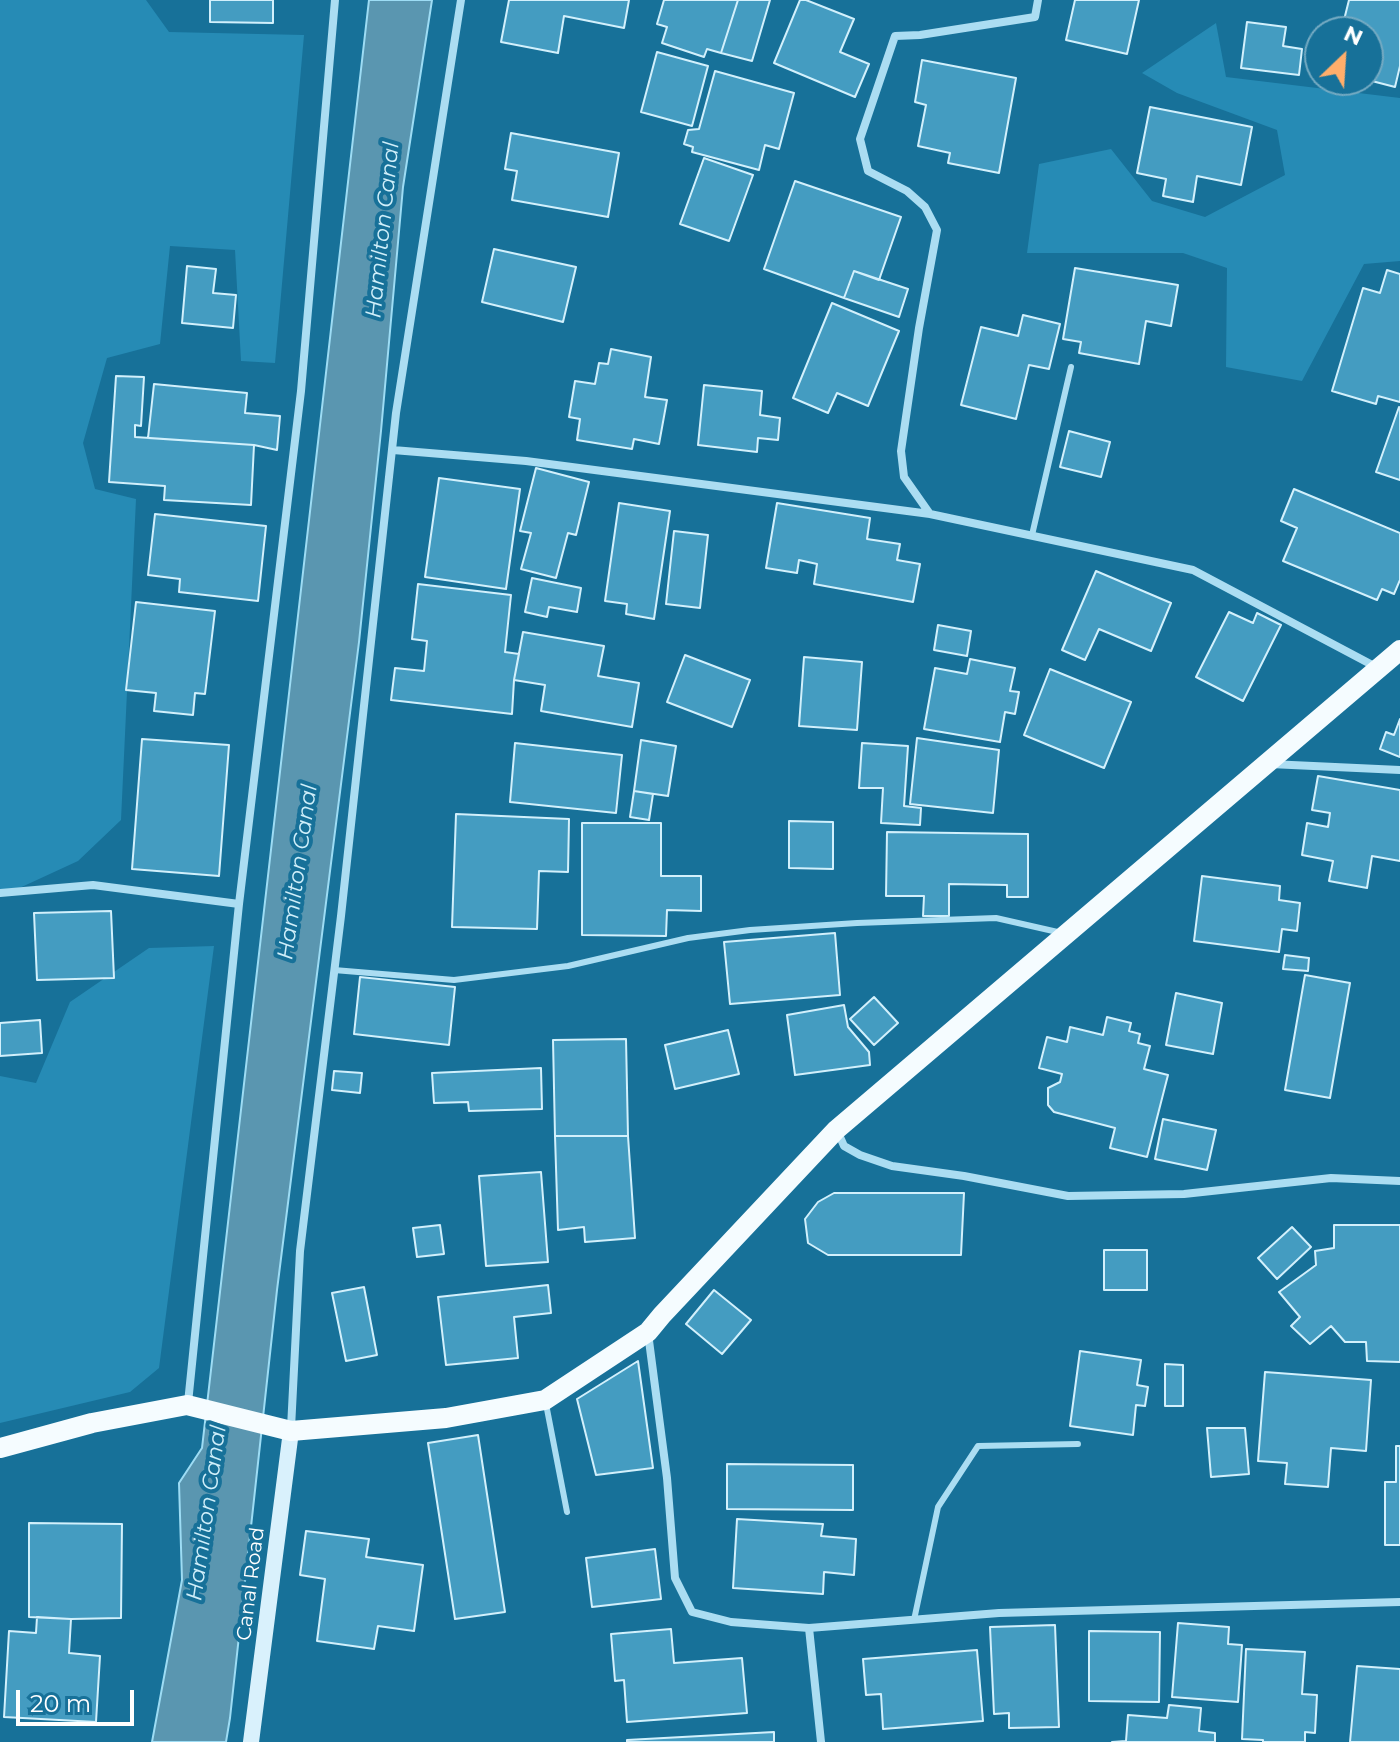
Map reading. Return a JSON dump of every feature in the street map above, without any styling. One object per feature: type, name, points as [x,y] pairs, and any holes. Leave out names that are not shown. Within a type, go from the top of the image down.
[{"type":"main road","points":[[0,1448],[92,1423],[187,1405],[291,1431],[446,1418],[545,1400],[648,1332],[836,1130],[1400,650]]},
{"type":"main road","name":"Canal Road","points":[[251,1742],[291,1431]]},
{"type":"street","points":[[187,1405],[239,904],[301,391],[335,0]]},
{"type":"street","points":[[291,1431],[300,1251],[396,413],[461,0]]},
{"type":"street","points":[[930,514],[904,477],[901,451],[937,230],[925,207],[907,191],[868,171],[860,139],[895,36],[1035,17],[1038,0]]},
{"type":"street","points":[[393,450],[526,461],[930,514],[1193,570],[1378,668]]},
{"type":"street","points":[[1265,764],[1400,770]]},
{"type":"street","points":[[0,893],[93,885],[239,904]]},
{"type":"street","points":[[836,1130],[844,1146],[892,1166],[1068,1196],[1184,1194],[1331,1178],[1400,1181]]},
{"type":"street","points":[[648,1332],[667,1478],[675,1578],[692,1612],[731,1622],[809,1628],[1014,1613],[1400,1602]]},
{"type":"street","points":[[809,1628],[821,1742]]},
{"type":"lane","points":[[1032,535],[1071,367]]},
{"type":"lane","points":[[334,970],[454,980],[568,966],[688,938],[750,930],[857,923],[996,918],[1065,934]]},
{"type":"lane","points":[[545,1400],[567,1512]]},
{"type":"lane","points":[[914,1620],[938,1507],[978,1446],[1078,1444]]},
{"type":"shaded area","points":[[0,0],[146,0],[169,32],[304,35],[275,363],[241,361],[235,250],[170,246],[160,344],[107,358],[83,443],[95,489],[136,499],[121,820],[78,861],[0,897]]},
{"type":"shaded area","points":[[1216,23],[1226,77],[1304,86],[1304,96],[1400,98],[1400,261],[1364,264],[1302,381],[1226,367],[1227,268],[1183,253],[1027,253],[1039,164],[1111,149],[1152,201],[1205,217],[1285,175],[1277,130],[1177,93],[1142,73]]},
{"type":"shaded area","points":[[214,946],[159,1368],[130,1392],[0,1423],[0,1076],[36,1083],[70,1002],[149,948]]},
{"type":"water","name":"Hamilton Canal","points":[[369,0],[432,0],[403,187],[359,642],[277,1290],[230,1718],[226,1742],[152,1742],[182,1580],[179,1483],[202,1448]]},
{"type":"building","points":[[210,0],[273,0],[273,23],[210,22]]},
{"type":"building","points":[[509,0],[629,0],[624,28],[564,16],[558,53],[501,42]]},
{"type":"building","points":[[664,0],[738,0],[721,53],[707,49],[704,57],[662,43],[667,27],[657,24]]},
{"type":"building","points":[[738,0],[770,0],[752,61],[721,53]]},
{"type":"building","points":[[800,0],[854,19],[840,52],[869,64],[855,97],[774,63]]},
{"type":"building","points":[[1075,0],[1139,0],[1127,54],[1066,40]]},
{"type":"building","points":[[1349,0],[1400,0],[1400,66],[1395,87],[1384,84],[1384,16],[1345,16]]},
{"type":"building","points":[[1247,22],[1286,27],[1283,46],[1302,49],[1299,75],[1241,68]]},
{"type":"building","points":[[657,52],[708,66],[692,126],[641,112]]},
{"type":"building","points":[[922,60],[1016,78],[999,173],[948,163],[950,153],[918,146],[926,105],[915,102]]},
{"type":"building","points":[[715,71],[794,93],[779,149],[765,145],[759,170],[692,152],[693,147],[684,144],[688,130],[699,129]]},
{"type":"building","points":[[1150,107],[1252,127],[1241,185],[1197,176],[1193,202],[1163,196],[1166,179],[1137,173]]},
{"type":"building","points":[[511,133],[619,153],[608,217],[512,200],[517,171],[505,169]]},
{"type":"building","points":[[704,158],[753,175],[729,241],[680,224]]},
{"type":"building","points":[[795,181],[901,217],[879,280],[854,271],[844,298],[764,269]]},
{"type":"building","points":[[494,249],[576,267],[563,322],[482,302]]},
{"type":"building","points":[[187,266],[216,269],[213,293],[236,295],[233,328],[182,323]]},
{"type":"building","points":[[1075,268],[1178,285],[1171,326],[1146,321],[1139,364],[1079,353],[1081,342],[1063,339]]},
{"type":"building","points":[[1387,270],[1400,274],[1400,402],[1378,396],[1376,404],[1332,391],[1363,288],[1380,293]]},
{"type":"building","points":[[854,271],[908,289],[899,317],[844,298]]},
{"type":"building","points":[[832,303],[899,331],[868,406],[837,393],[828,413],[793,398]]},
{"type":"building","points":[[1023,315],[1060,324],[1049,369],[1029,365],[1016,419],[961,405],[981,327],[1018,336]]},
{"type":"building","points":[[611,349],[651,357],[645,397],[667,400],[659,444],[634,439],[632,449],[577,440],[580,419],[569,417],[575,381],[595,384],[599,363],[608,364]]},
{"type":"building","points":[[116,376],[144,377],[141,426],[135,425],[135,437],[254,445],[251,505],[164,500],[165,486],[109,482]]},
{"type":"building","points":[[154,384],[247,393],[245,413],[280,416],[277,450],[254,445],[148,438]]},
{"type":"building","points":[[704,385],[762,391],[760,415],[780,418],[778,440],[758,438],[757,452],[698,445]]},
{"type":"building","points":[[1400,408],[1400,480],[1376,472]]},
{"type":"building","points":[[1069,431],[1110,442],[1101,477],[1060,467]]},
{"type":"building","points":[[536,468],[589,482],[576,535],[568,533],[556,578],[521,569],[531,533],[520,531]]},
{"type":"building","points":[[439,478],[520,489],[506,589],[425,577]]},
{"type":"building","points":[[1294,489],[1400,533],[1400,580],[1394,594],[1382,589],[1377,600],[1283,561],[1297,528],[1281,521]]},
{"type":"building","points":[[619,503],[670,511],[654,619],[626,614],[627,604],[605,601]]},
{"type":"building","points":[[777,503],[870,518],[867,539],[900,544],[897,560],[920,564],[913,602],[814,584],[817,564],[799,560],[797,573],[766,568]]},
{"type":"building","points":[[155,514],[266,526],[258,601],[179,592],[180,579],[148,575]]},
{"type":"building","points":[[674,531],[708,535],[700,608],[666,604]]},
{"type":"building","points":[[1096,571],[1171,603],[1151,651],[1099,629],[1085,660],[1062,650]]},
{"type":"building","points":[[532,578],[581,588],[577,612],[549,607],[547,617],[525,612]]},
{"type":"building","points":[[418,584],[511,595],[505,652],[519,654],[512,714],[391,700],[395,668],[424,671],[427,641],[412,639]]},
{"type":"building","points":[[136,602],[215,611],[205,694],[195,693],[193,715],[154,711],[156,693],[126,690]]},
{"type":"building","points":[[1229,612],[1253,623],[1257,613],[1281,625],[1243,701],[1196,677]]},
{"type":"building","points":[[938,625],[971,631],[967,656],[934,650]]},
{"type":"building","points":[[523,632],[604,646],[598,676],[639,683],[632,727],[541,711],[545,685],[514,680]]},
{"type":"building","points":[[685,655],[750,680],[732,727],[667,702]]},
{"type":"building","points":[[804,657],[862,662],[857,730],[799,726]]},
{"type":"building","points":[[970,659],[1015,668],[1010,691],[1019,692],[1015,714],[1005,712],[1000,742],[924,729],[935,668],[967,674]]},
{"type":"building","points":[[1050,669],[1131,702],[1104,768],[1024,735]]},
{"type":"building","points":[[1400,719],[1400,757],[1380,749],[1386,732],[1394,735]]},
{"type":"building","points":[[917,738],[999,750],[993,813],[910,804]]},
{"type":"building","points":[[142,739],[229,745],[219,876],[132,869]]},
{"type":"building","points":[[641,740],[676,746],[668,796],[634,791]]},
{"type":"building","points":[[515,743],[622,755],[616,813],[510,802]]},
{"type":"building","points":[[862,743],[908,746],[904,806],[921,808],[920,825],[881,823],[883,788],[859,788]]},
{"type":"building","points":[[1318,776],[1400,790],[1400,861],[1372,856],[1367,888],[1329,881],[1333,861],[1302,855],[1307,823],[1328,827],[1330,813],[1312,810]]},
{"type":"building","points":[[634,791],[653,794],[649,820],[630,817]]},
{"type":"building","points":[[456,814],[569,819],[568,872],[539,871],[537,929],[452,927]]},
{"type":"building","points":[[789,821],[833,822],[833,869],[789,868]]},
{"type":"building","points":[[582,823],[661,823],[661,876],[701,876],[701,911],[667,910],[666,936],[582,935]]},
{"type":"building","points":[[887,832],[1028,834],[1028,897],[1007,897],[1007,885],[949,884],[949,916],[923,916],[924,896],[886,896]]},
{"type":"building","points":[[1202,876],[1280,886],[1279,900],[1300,903],[1297,931],[1282,929],[1279,952],[1194,941]]},
{"type":"building","points":[[111,911],[114,978],[37,980],[34,913]]},
{"type":"building","points":[[835,933],[840,995],[730,1004],[724,942]]},
{"type":"building","points":[[1285,955],[1309,958],[1308,971],[1283,969]]},
{"type":"building","points":[[1305,975],[1350,983],[1330,1098],[1285,1090]]},
{"type":"building","points":[[360,977],[455,987],[449,1045],[354,1034]]},
{"type":"building","points":[[1176,993],[1222,1003],[1213,1054],[1166,1045]]},
{"type":"building","points":[[874,997],[898,1023],[874,1045],[850,1019]]},
{"type":"building","points":[[844,1005],[848,1027],[869,1052],[870,1065],[795,1075],[787,1015]]},
{"type":"building","points":[[1107,1017],[1131,1023],[1129,1031],[1140,1034],[1138,1043],[1150,1046],[1144,1069],[1168,1075],[1147,1157],[1110,1148],[1115,1128],[1054,1112],[1048,1105],[1048,1088],[1060,1082],[1062,1074],[1039,1068],[1047,1037],[1067,1042],[1070,1027],[1103,1035]]},
{"type":"building","points":[[40,1020],[42,1053],[0,1056],[0,1023]]},
{"type":"building","points":[[728,1030],[739,1074],[675,1089],[665,1045]]},
{"type":"building","points":[[626,1039],[628,1136],[555,1136],[553,1040]]},
{"type":"building","points":[[541,1068],[542,1109],[469,1111],[468,1102],[434,1103],[432,1073]]},
{"type":"building","points":[[334,1071],[362,1073],[360,1093],[332,1090]]},
{"type":"building","points":[[1163,1119],[1216,1130],[1207,1170],[1155,1159]]},
{"type":"building","points":[[555,1136],[628,1136],[635,1238],[585,1242],[584,1227],[558,1230]]},
{"type":"building","points":[[541,1172],[548,1262],[486,1266],[479,1176]]},
{"type":"building","points":[[834,1193],[964,1193],[961,1255],[828,1255],[808,1243],[805,1219],[818,1202]]},
{"type":"building","points":[[440,1225],[444,1254],[417,1257],[413,1228]]},
{"type":"building","points":[[1334,1225],[1400,1225],[1400,1362],[1367,1361],[1366,1342],[1345,1342],[1331,1326],[1310,1344],[1291,1326],[1300,1317],[1279,1292],[1316,1265],[1315,1251],[1334,1248]]},
{"type":"building","points":[[1292,1227],[1311,1247],[1277,1279],[1258,1258]]},
{"type":"building","points":[[1104,1250],[1147,1250],[1147,1290],[1104,1290]]},
{"type":"building","points":[[548,1285],[551,1313],[514,1317],[518,1358],[446,1365],[438,1297]]},
{"type":"building","points":[[364,1287],[377,1355],[346,1361],[332,1293]]},
{"type":"building","points":[[714,1290],[751,1320],[722,1354],[686,1324]]},
{"type":"building","points":[[1080,1351],[1141,1360],[1137,1385],[1148,1387],[1145,1406],[1136,1405],[1133,1435],[1070,1426]]},
{"type":"building","points":[[638,1361],[653,1468],[596,1475],[577,1399]]},
{"type":"building","points":[[1165,1364],[1183,1365],[1183,1406],[1165,1406]]},
{"type":"building","points":[[1265,1372],[1371,1380],[1366,1451],[1331,1448],[1328,1487],[1285,1484],[1287,1463],[1258,1461]]},
{"type":"building","points":[[1207,1428],[1245,1428],[1249,1474],[1211,1477]]},
{"type":"building","points":[[478,1435],[505,1612],[455,1619],[428,1443]]},
{"type":"building","points":[[1396,1446],[1400,1446],[1400,1545],[1385,1545],[1385,1482],[1396,1482]]},
{"type":"building","points":[[727,1464],[853,1465],[853,1510],[727,1509]]},
{"type":"building","points":[[737,1519],[823,1524],[821,1536],[856,1539],[854,1575],[824,1572],[823,1594],[733,1588]]},
{"type":"building","points":[[29,1523],[122,1524],[121,1618],[29,1617]]},
{"type":"building","points":[[306,1531],[369,1539],[366,1557],[423,1565],[414,1631],[378,1626],[374,1649],[317,1641],[325,1579],[300,1575]]},
{"type":"building","points":[[655,1549],[661,1599],[592,1607],[586,1558]]},
{"type":"building","points":[[37,1617],[71,1619],[69,1653],[100,1656],[96,1722],[4,1717],[9,1631],[36,1633]]},
{"type":"building","points":[[1178,1623],[1229,1627],[1228,1644],[1242,1645],[1238,1702],[1172,1697]]},
{"type":"building","points":[[1055,1625],[1059,1727],[1009,1728],[1009,1713],[994,1714],[990,1627]]},
{"type":"building","points":[[671,1629],[674,1663],[742,1658],[747,1713],[627,1722],[624,1680],[615,1681],[611,1634]]},
{"type":"building","points":[[1089,1631],[1160,1632],[1159,1702],[1089,1701]]},
{"type":"building","points":[[1246,1649],[1305,1652],[1302,1694],[1317,1695],[1315,1733],[1305,1732],[1305,1742],[1242,1739]]},
{"type":"building","points":[[977,1650],[983,1721],[883,1729],[881,1694],[866,1695],[863,1659]]},
{"type":"building","points":[[1357,1666],[1400,1669],[1400,1742],[1350,1742]]},
{"type":"building","points":[[1169,1705],[1201,1708],[1199,1731],[1215,1733],[1215,1742],[1112,1742],[1126,1741],[1128,1715],[1167,1718]]},
{"type":"building","points":[[774,1732],[774,1742],[627,1742],[627,1740]]}]
